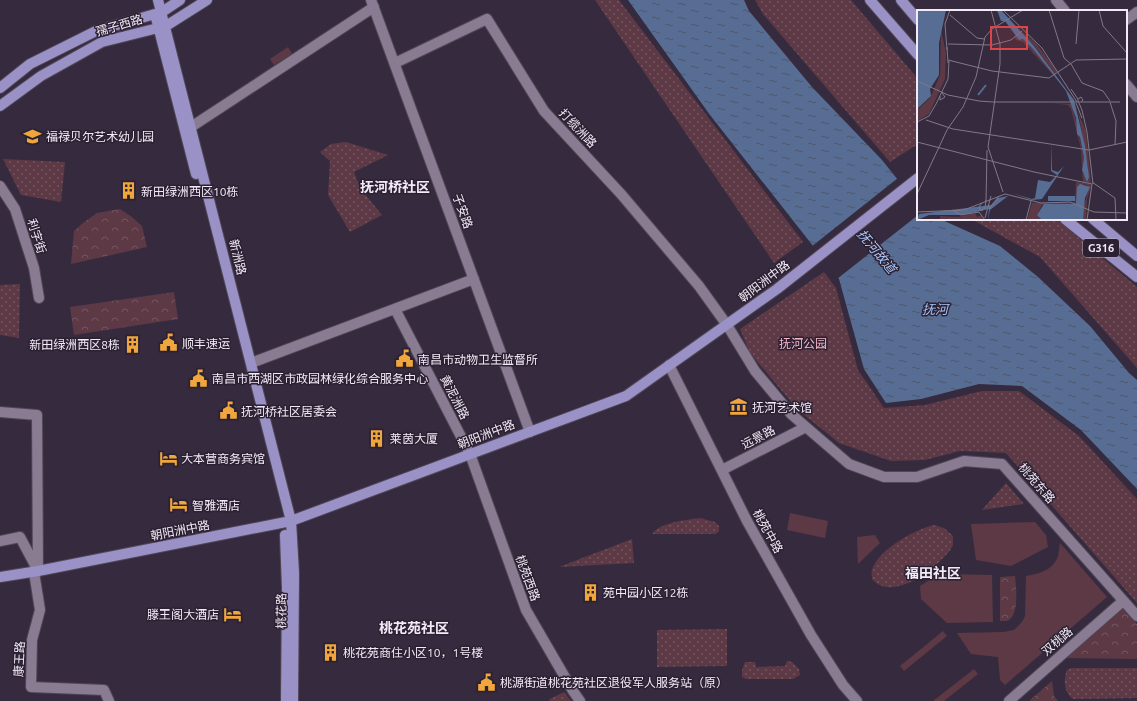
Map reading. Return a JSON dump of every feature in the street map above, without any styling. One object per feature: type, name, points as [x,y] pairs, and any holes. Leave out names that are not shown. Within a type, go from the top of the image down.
[{"type":"main road","name":"新洲路","points":[[158,0],[158,13],[191,127],[251,363],[288,522]]},
{"type":"main road","name":"孺子西路","points":[[0,88],[30,64],[96,31],[158,13],[180,0]]},
{"type":"main road","name":"孺子西路","points":[[0,106],[41,76],[102,42],[162,27],[207,0]]},
{"type":"main road","points":[[870,0],[917,54]]},
{"type":"main road","points":[[901,0],[917,19]]},
{"type":"main road","name":"新洲路","points":[[162,27],[288,522]]},
{"type":"main road","name":"朝阳洲中路","points":[[0,577],[288,522],[626,396],[776,289],[917,179]]},
{"type":"main road","name":"G316","points":[[1066,220],[1137,277]]},
{"type":"main road","name":"G316","points":[[1094,220],[1137,256]]},
{"type":"main road","name":"桃花路","points":[[286,701],[288,522]]},
{"type":"main road","name":"桃花路","points":[[288,522],[294,574],[293,701]]},
{"type":"street","points":[[1056,0],[1064,10]]},
{"type":"street","points":[[191,127],[373,3]]},
{"type":"street","name":"子安路","points":[[373,3],[530,432]]},
{"type":"street","points":[[1127,19],[1137,12]]},
{"type":"street","name":"打缆洲路","points":[[395,63],[487,19],[544,110],[621,194],[699,286],[727,325]]},
{"type":"street","points":[[1127,85],[1137,97]]},
{"type":"street","name":"利字街","points":[[0,186],[15,209],[34,268],[39,298]]},
{"type":"street","points":[[251,363],[474,279]]},
{"type":"street","name":"黄泥洲路","points":[[395,309],[470,454]]},
{"type":"street","name":"桃苑东路","points":[[727,325],[755,371],[791,414],[849,464],[884,477],[917,477],[964,461],[1002,464],[1137,616]]},
{"type":"street","name":"桃苑中路","points":[[669,365],[747,521],[812,635],[843,685],[857,701]]},
{"type":"street","name":"康王路","points":[[0,412],[37,415],[36,571],[40,610],[32,640],[31,687],[104,690],[109,701]]},
{"type":"street","name":"远景路","points":[[722,470],[806,427]]},
{"type":"street","name":"桃苑西路","points":[[470,454],[526,610],[580,701]]},
{"type":"street","points":[[0,541],[20,537],[36,571]]},
{"type":"street","name":"双桃路","points":[[1009,701],[1123,601]]},
{"type":"green space","points":[[595,0],[619,0],[803,242],[774,263]]},
{"type":"green space","points":[[755,0],[851,0],[917,78],[917,145],[890,162],[763,14]]},
{"type":"green space","points":[[288,47],[292,54],[274,65],[270,59]]},
{"type":"green space","points":[[346,142],[388,155],[354,172],[360,188],[382,215],[350,232],[328,195],[330,161],[320,152],[331,144]]},
{"type":"green space","points":[[3,159],[65,162],[61,202],[21,195]]},
{"type":"green space","points":[[120,209],[142,226],[147,247],[71,264],[74,231],[97,213]]},
{"type":"green space","points":[[973,220],[1057,220],[1137,287],[1137,368],[1040,257]]},
{"type":"green space","name":"抚河公园","points":[[824,272],[836,288],[858,370],[884,408],[925,405],[982,391],[1019,391],[1079,436],[1137,499],[1137,603],[1006,453],[960,451],[925,460],[891,461],[839,443],[797,409],[750,353],[740,329]]},
{"type":"green space","points":[[20,284],[19,338],[0,335],[0,285]]},
{"type":"green space","points":[[174,292],[178,319],[74,335],[70,307]]},
{"type":"green space","points":[[1006,483],[1024,504],[982,510]]},
{"type":"green space","points":[[790,513],[828,521],[825,538],[787,530]]},
{"type":"green space","points":[[700,518],[715,522],[719,526],[719,531],[716,534],[652,534],[667,524]]},
{"type":"green space","points":[[1035,522],[1046,535],[1048,547],[1011,566],[976,560],[971,524]]},
{"type":"green space","points":[[934,525],[944,528],[953,536],[953,545],[947,554],[933,568],[907,584],[897,587],[879,585],[872,579],[872,571],[876,562],[889,548],[917,531]]},
{"type":"green space","points":[[875,535],[880,543],[858,564],[857,537]]},
{"type":"green space","points":[[632,539],[634,563],[559,567]]},
{"type":"green space","points":[[1060,543],[1107,597],[1005,685],[1000,680],[998,657],[971,654],[957,633],[1003,632],[1014,630],[1022,622],[1025,616],[1026,576],[1039,573],[1051,566],[1058,557]]},
{"type":"green space","points":[[939,574],[992,575],[993,622],[947,623],[921,599],[920,586]]},
{"type":"green space","points":[[1015,576],[1016,607],[1014,613],[1007,621],[1000,621],[1000,577]]},
{"type":"green space","points":[[1122,608],[1137,624],[1137,659],[1065,658]]},
{"type":"green space","points":[[727,629],[727,666],[657,667],[657,630]]},
{"type":"green space","points":[[943,631],[947,636],[904,671],[900,666]]},
{"type":"green space","points":[[787,661],[792,662],[799,669],[800,675],[793,679],[746,679],[742,677],[742,670],[745,662],[755,662],[756,667],[785,666]]},
{"type":"green space","points":[[1071,668],[1137,668],[1137,698],[1074,699],[1068,694],[1065,686],[1067,670]]},
{"type":"green space","points":[[974,669],[978,674],[944,701],[933,701]]},
{"type":"green space","points":[[1052,681],[1054,696],[1058,701],[1029,701]]},
{"type":"green space","points":[[564,692],[571,701],[549,701],[550,699]]},
{"type":"water","name":"抚河","points":[[628,0],[744,0],[749,11],[812,87],[882,160],[917,204],[917,220],[942,220],[1000,246],[1038,277],[1090,326],[1129,373],[1137,380],[1137,489],[1081,430],[1022,386],[979,384],[921,399],[886,403],[864,369],[839,279],[710,115]]},
{"type":"pier","points":[[898,178],[917,200],[917,216],[837,279],[811,247]]},
{"type":"place","name":"福禄贝尔艺术幼儿园","points":[[33,136]]},
{"type":"place","name":"新田绿洲西区10栋","points":[[128,191]]},
{"type":"place","name":"顺丰速运","points":[[169,343]]},
{"type":"place","name":"新田绿洲西区8栋","points":[[133,344]]},
{"type":"place","name":"南昌市动物卫生监督所","points":[[405,359]]},
{"type":"place","name":"南昌市西湖区市政园林绿化综合服务中心","points":[[199,378]]},
{"type":"place","name":"抚河艺术馆","points":[[739,407]]},
{"type":"place","name":"抚河桥社区居委会","points":[[228,411]]},
{"type":"place","name":"莱茵大厦","points":[[377,438]]},
{"type":"place","name":"大本营商务宾馆","points":[[168,458]]},
{"type":"place","name":"智雅酒店","points":[[179,505]]},
{"type":"place","name":"苑中园小区12栋","points":[[590,592]]},
{"type":"place","name":"滕王阁大酒店","points":[[232,614]]},
{"type":"place","name":"桃花苑商住小区10，1号楼","points":[[330,652]]},
{"type":"place","name":"桃源街道桃花苑社区退役军人服务站（原）","points":[[487,682]]},
{"type":"district","name":"抚河桥社区","points":[[395,187]]},
{"type":"district","name":"福田社区","points":[[933,573]]},
{"type":"district","name":"桃花苑社区","points":[[414,628]]},
{"type":"water label","name":"抚河故道","points":[[877,251]]}]
